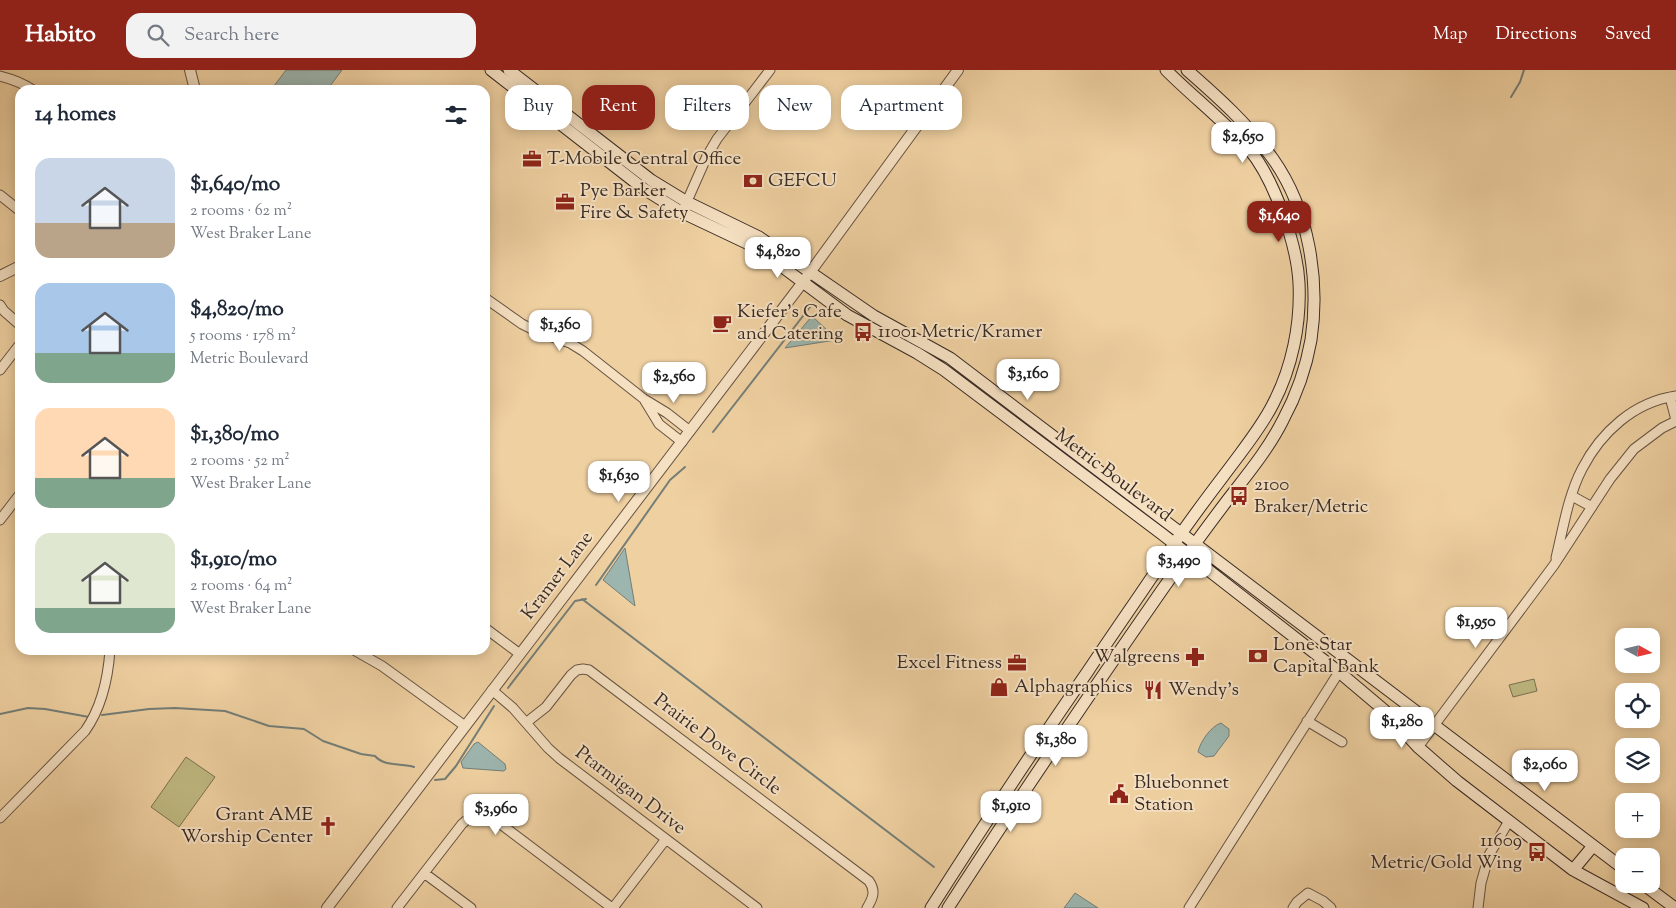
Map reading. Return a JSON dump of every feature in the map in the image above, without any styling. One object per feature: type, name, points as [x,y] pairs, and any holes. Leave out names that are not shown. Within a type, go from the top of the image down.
[{"type":"main road","name":"Metric Boulevard","points":[[491,70],[625,176],[757,248],[847,315],[944,370],[1339,672],[1384,710],[1418,747],[1457,781],[1573,870],[1643,908]]},
{"type":"main road","name":"Metric Boulevard","points":[[510,70],[684,207],[759,237],[874,316],[950,358],[1615,862]]},
{"type":"main road","points":[[931,908],[1173,544],[1261,424],[1274,403],[1294,344],[1298,310],[1296,258],[1288,226],[1270,183],[1251,152],[1220,119],[1166,70]]},
{"type":"main road","points":[[948,908],[1013,806],[1101,678],[1194,544],[1269,445],[1283,420],[1301,377],[1311,340],[1314,310],[1313,272],[1304,226],[1294,197],[1275,162],[1251,129],[1187,70]]},
{"type":"main road","points":[[1204,104],[1212,92]]},
{"type":"main road","points":[[1296,258],[1310,255]]},
{"type":"main road","points":[[1298,276],[1313,272]]},
{"type":"main road","points":[[998,410],[1005,401]]},
{"type":"main road","points":[[1090,668],[1101,678]]},
{"type":"main road","points":[[1003,797],[1013,806]]},
{"type":"main road","points":[[1573,870],[1593,846]]},
{"type":"main road","points":[[1655,893],[1675,908]]},
{"type":"street","points":[[190,70],[194,85]]},
{"type":"street","points":[[684,207],[707,156],[717,139],[770,70]]},
{"type":"street","name":"Kramer Lane","points":[[327,908],[804,282],[958,70]]},
{"type":"street","points":[[0,76],[24,85]]},
{"type":"street","points":[[0,195],[15,207]]},
{"type":"street","points":[[0,276],[15,268]]},
{"type":"street","points":[[490,302],[522,324],[538,332],[570,343],[583,351],[690,431]]},
{"type":"street","points":[[0,305],[15,321]]},
{"type":"street","points":[[0,370],[15,350]]},
{"type":"street","points":[[1418,747],[1554,565],[1610,479],[1634,449],[1662,428],[1676,421],[1673,397],[1646,405],[1623,417],[1599,442],[1582,470],[1572,496],[1554,565]]},
{"type":"street","points":[[644,398],[659,424],[682,442]]},
{"type":"street","points":[[1572,496],[1592,506]]},
{"type":"street","points":[[0,520],[15,500]]},
{"type":"street","points":[[490,632],[520,654]]},
{"type":"street","points":[[0,818],[85,731],[94,718],[102,698],[110,655]]},
{"type":"street","points":[[363,655],[382,666],[465,726]]},
{"type":"street","name":"Prairie Dove Circle","points":[[527,722],[546,707],[571,674],[576,670],[589,670],[868,881],[874,893],[867,908]]},
{"type":"street","points":[[1190,908],[1339,672]]},
{"type":"street","name":"Ptarmigan Drive","points":[[492,690],[527,722],[548,748],[559,758],[757,908]]},
{"type":"street","points":[[1307,721],[1342,742]]},
{"type":"street","points":[[397,908],[470,816],[479,814],[494,819],[613,908],[666,839]]},
{"type":"street","points":[[1478,908],[1481,883],[1489,855],[1509,821]]},
{"type":"street","points":[[424,873],[471,908]]},
{"type":"street","points":[[1293,908],[1308,892],[1331,908]]},
{"type":"shaded area","points":[[1534,679],[1537,691],[1513,697],[1509,685]]},
{"type":"shaded area","points":[[186,757],[215,777],[179,827],[151,807]]},
{"type":"water","points":[[286,70],[342,70],[331,85],[275,85]]},
{"type":"water","points":[[812,316],[828,331],[840,333],[843,336],[842,339],[785,348]]},
{"type":"water","points":[[625,548],[635,606],[603,580]]},
{"type":"water","points":[[1221,723],[1229,729],[1229,736],[1214,756],[1206,757],[1198,752],[1201,744],[1206,735]]},
{"type":"water","points":[[478,742],[505,764],[506,769],[504,771],[463,768],[461,762],[474,744]]},
{"type":"water","points":[[1075,893],[1098,908],[1064,908]]},
{"type":"waterway","points":[[1511,97],[1520,82],[1524,70]]},
{"type":"waterway","points":[[713,432],[810,307]]},
{"type":"waterway","points":[[596,585],[670,480],[685,467]]},
{"type":"waterway","points":[[582,599],[934,867]]},
{"type":"waterway","points":[[508,688],[575,601],[586,599]]},
{"type":"waterway","points":[[435,780],[445,779],[456,766],[494,706]]},
{"type":"waterway","points":[[0,714],[28,708],[89,717]]},
{"type":"waterway","points":[[102,715],[175,708],[225,711],[269,726],[304,729],[323,741],[361,754],[375,756],[383,762],[414,767]]},
{"type":"place","name":"T-Mobile Central Office","points":[[532,159]]},
{"type":"place","name":"GEFCU","points":[[753,181]]},
{"type":"place","name":"Pye Barker Fire & Safety","points":[[565,202]]},
{"type":"place","name":"Kiefer's Cafe and Catering","points":[[722,323]]},
{"type":"place","name":"11001 Metric/Kramer","points":[[863,332]]},
{"type":"place","name":"2100 Braker/Metric","points":[[1239,496]]},
{"type":"place","name":"Lone Star Capital Bank","points":[[1258,656]]},
{"type":"place","name":"Walgreens","points":[[1195,657]]},
{"type":"place","name":"Excel Fitness","points":[[1017,663]]},
{"type":"place","name":"Alphagraphics","points":[[999,687]]},
{"type":"place","name":"Wendy's","points":[[1153,690]]},
{"type":"place","name":"Bluebonnet Station","points":[[1119,794]]},
{"type":"place","name":"Grant AME Worship Center","points":[[328,826]]},
{"type":"place","name":"11609 Metric/Gold Wing","points":[[1537,852]]}]
